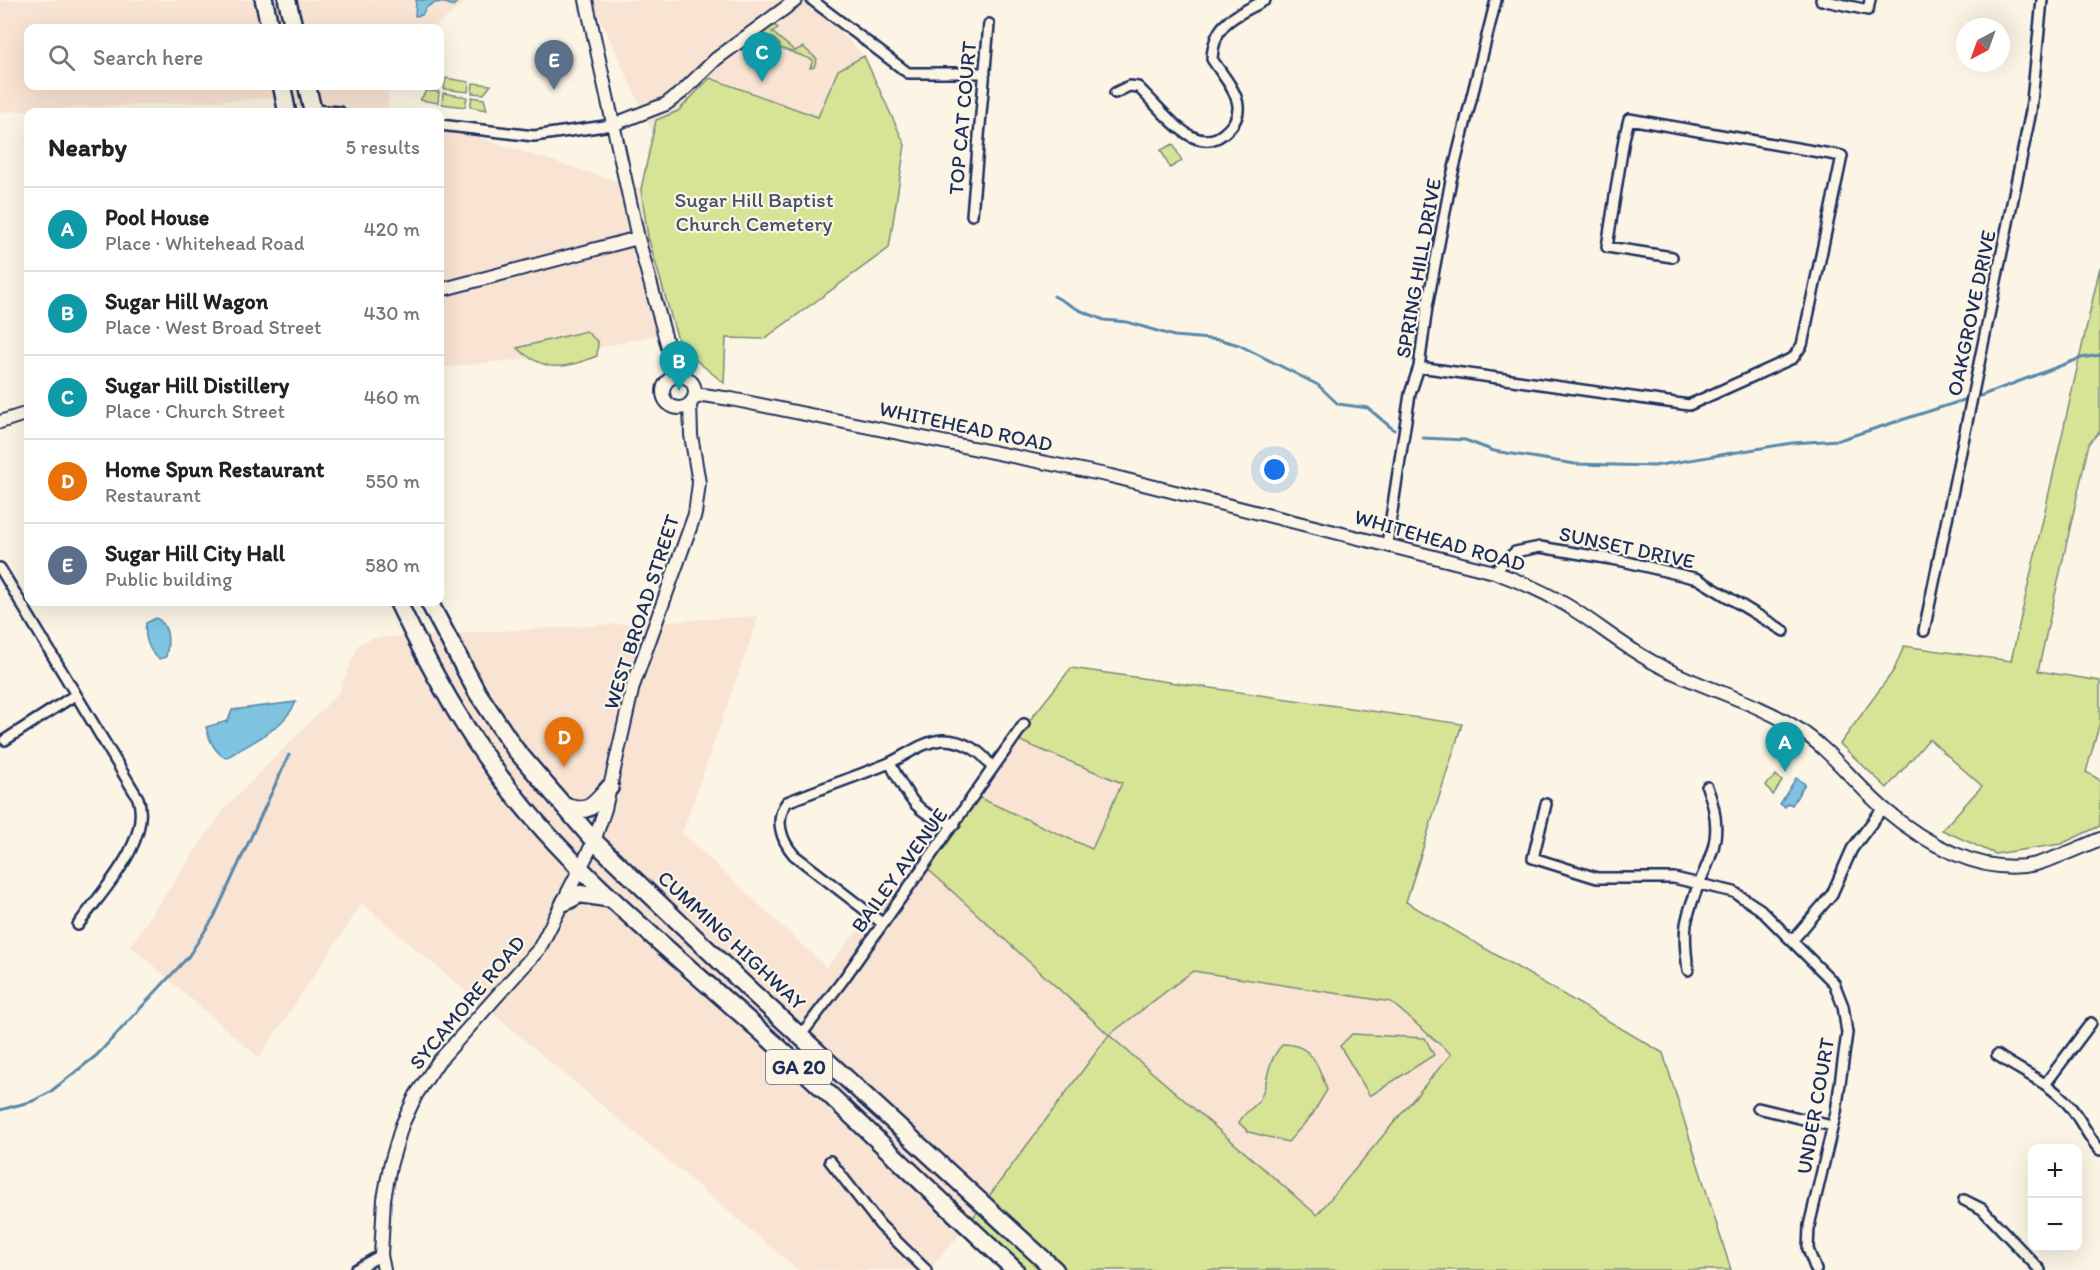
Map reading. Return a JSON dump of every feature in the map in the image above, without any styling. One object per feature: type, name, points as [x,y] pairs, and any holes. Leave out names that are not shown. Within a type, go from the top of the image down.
[{"type":"highway","points":[[264,0],[269,24]]},
{"type":"highway","points":[[287,0],[293,24]]},
{"type":"highway","points":[[283,90],[286,108]]},
{"type":"highway","points":[[308,90],[312,108]]},
{"type":"highway","name":"GA 20","points":[[400,606],[457,716],[489,763],[529,813],[580,868],[778,1047],[1015,1270]]},
{"type":"highway","name":"CUMMING HIGHWAY","points":[[431,606],[477,692],[516,749],[594,841],[1055,1270]]},
{"type":"highway","points":[[564,806],[578,811],[585,810],[610,787]]},
{"type":"highway","points":[[565,902],[580,894],[603,896],[617,901]]},
{"type":"street","points":[[586,0],[638,238],[669,351],[677,367],[689,380],[692,401],[682,407],[672,406],[665,398],[669,351]]},
{"type":"street","points":[[444,125],[534,136],[612,125],[666,104],[716,59],[796,0]]},
{"type":"street","points":[[812,0],[908,73],[985,73]]},
{"type":"street","points":[[1115,93],[1129,86],[1138,87],[1190,136],[1203,141],[1220,137],[1233,126],[1239,114],[1238,100],[1212,59],[1215,36],[1226,23],[1265,0]]},
{"type":"street","name":"SPRING HILL DRIVE","points":[[1387,544],[1410,394],[1419,366],[1426,307],[1451,180],[1496,0]]},
{"type":"street","points":[[1821,0],[1868,10],[1870,0]]},
{"type":"street","name":"OAKGROVE DRIVE","points":[[1924,631],[2031,111],[2042,0]]},
{"type":"street","name":"TOP CAT COURT","points":[[972,215],[989,24]]},
{"type":"street","points":[[1419,366],[1689,405],[1793,358],[1802,345],[1842,156],[1629,119],[1607,247],[1672,257]]},
{"type":"street","points":[[444,289],[638,238]]},
{"type":"street","points":[[666,383],[675,377],[689,380]]},
{"type":"street","name":"WHITEHEAD ROAD","points":[[689,380],[731,399]]},
{"type":"street","name":"WHITEHEAD ROAD","points":[[692,401],[703,395],[731,399],[1111,476],[1494,572],[1541,591],[1569,606],[1644,657],[1764,710],[1797,728],[1827,751],[1883,808],[1920,836],[1953,854],[1989,865],[2035,864],[2100,839]]},
{"type":"street","name":"WEST BROAD STREET","points":[[580,868],[594,841],[610,787],[633,686],[696,506],[698,471],[691,435],[692,401]]},
{"type":"street","name":"WEST BROAD STREET","points":[[672,406],[691,435]]},
{"type":"street","points":[[0,422],[24,414]]},
{"type":"street","name":"SUNSET DRIVE","points":[[1494,572],[1515,552],[1540,548],[1623,561],[1698,579],[1784,631]]},
{"type":"street","points":[[0,568],[138,798],[143,812],[136,842],[78,925]]},
{"type":"street","points":[[5,740],[75,694]]},
{"type":"street","name":"BAILEY AVENUE","points":[[801,1035],[955,824],[1024,724]]},
{"type":"street","points":[[882,923],[794,855],[783,842],[780,810],[787,802],[890,763],[914,748],[941,740],[968,746],[988,759],[992,769]]},
{"type":"street","points":[[890,763],[909,799],[935,820],[955,824]]},
{"type":"street","points":[[1688,970],[1685,943],[1686,923],[1699,883],[1710,860],[1718,826],[1707,787]]},
{"type":"street","name":"UNDER COURT","points":[[1546,804],[1533,858],[1597,878],[1674,878],[1734,892],[1760,909],[1834,983],[1843,1006],[1847,1033],[1845,1058],[1832,1126],[1809,1226],[1808,1249],[1816,1270]]},
{"type":"street","points":[[1792,940],[1832,894],[1852,849],[1883,808]]},
{"type":"street","name":"SYCAMORE ROAD","points":[[384,1270],[381,1255],[384,1199],[390,1166],[402,1125],[416,1095],[446,1053],[539,949],[565,902],[580,868]]},
{"type":"street","points":[[2046,1083],[2091,1023]]},
{"type":"street","points":[[1997,1055],[2018,1070],[2046,1083],[2069,1104],[2100,1150]]},
{"type":"street","points":[[1758,1108],[1832,1126]]},
{"type":"street","points":[[830,1161],[880,1225],[926,1270]]},
{"type":"street","points":[[1964,1200],[1982,1209],[2040,1270]]},
{"type":"street","points":[[356,1270],[381,1255]]},
{"type":"shaded area","points":[[0,0],[468,0],[439,24],[24,24],[24,90],[389,90],[388,108],[297,108],[296,97],[79,108],[24,108],[24,111],[0,112]]},
{"type":"shaded area","points":[[592,0],[810,0],[864,56],[838,70],[818,118],[710,78],[678,111],[657,120],[653,134]]},
{"type":"shaded area","points":[[444,126],[641,189],[648,237],[674,331],[572,354],[444,368]]},
{"type":"shaded area","points":[[759,616],[682,833],[826,967],[919,861],[1109,1034],[1193,971],[1391,1002],[1451,1054],[1317,1215],[1109,1035],[966,1227],[929,1270],[798,1270],[362,904],[259,1058],[130,946],[224,809],[339,692],[358,645],[373,638]]},
{"type":"shaded area","points":[[1015,739],[1122,783],[1092,849],[972,794]]},
{"type":"green space","points":[[774,25],[778,28],[772,32],[795,51],[803,47],[817,59],[814,67],[810,68],[813,60],[781,48],[776,53],[774,50],[780,45],[772,37],[765,40],[763,33]]},
{"type":"green space","name":"Sugar Hill Baptist Church Cemetery","points":[[864,56],[905,145],[889,248],[764,339],[726,338],[724,383],[680,347],[648,237],[641,189],[656,120],[678,111],[710,78],[818,117],[838,70]]},
{"type":"green space","points":[[446,78],[469,82],[468,92],[444,89]]},
{"type":"green space","points":[[473,83],[491,85],[484,94],[472,93]]},
{"type":"green space","points":[[426,91],[439,92],[438,103],[420,100]]},
{"type":"green space","points":[[443,93],[467,97],[465,107],[442,104]]},
{"type":"green space","points":[[472,97],[484,99],[487,110],[470,107]]},
{"type":"green space","points":[[1173,144],[1182,161],[1170,168],[1161,150]]},
{"type":"green space","points":[[2100,267],[2100,431],[2089,443],[2038,671],[2100,681],[2100,722],[2086,772],[2100,780],[2100,826],[2061,844],[1995,854],[1942,830],[1982,786],[1929,739],[1887,788],[1840,744],[1894,670],[1904,646],[2011,661]]},
{"type":"green space","points":[[586,331],[598,342],[597,356],[574,364],[546,365],[537,362],[517,348]]},
{"type":"green space","points":[[1071,668],[1462,724],[1406,902],[1663,1053],[1731,1270],[1012,1270],[966,1227],[1109,1035],[919,861],[971,794],[1092,849],[1122,783],[1015,739]],"holes":[[[1193,971],[1391,1002],[1451,1054],[1317,1215],[1109,1035]]]},
{"type":"green space","points":[[1776,775],[1782,781],[1773,795],[1766,785]]},
{"type":"green space","points":[[1352,1034],[1425,1038],[1434,1055],[1370,1096],[1340,1046]]},
{"type":"green space","points":[[1283,1044],[1293,1045],[1308,1052],[1321,1073],[1327,1090],[1312,1115],[1288,1142],[1249,1132],[1239,1123],[1262,1096],[1269,1067]]},
{"type":"water","points":[[416,0],[454,0],[457,2],[453,6],[444,3],[431,4],[422,15],[415,16]]},
{"type":"water","points":[[156,618],[164,625],[168,640],[166,657],[159,659],[150,648],[146,633],[146,623]]},
{"type":"water","points":[[296,702],[275,728],[226,758],[215,749],[210,741],[206,727],[228,721],[232,710]]},
{"type":"water","points":[[1796,778],[1805,784],[1792,805],[1788,803],[1785,807],[1780,804]]},
{"type":"waterway","points":[[1054,296],[1079,310],[1104,320],[1127,322],[1174,336],[1221,340],[1239,345],[1318,385],[1338,404],[1368,408],[1394,430]]},
{"type":"waterway","points":[[1980,396],[2081,358],[2100,355]]},
{"type":"waterway","points":[[1423,438],[1465,440],[1494,451],[1575,464],[1654,466],[1792,443],[1839,440],[1964,400]]},
{"type":"waterway","points":[[0,1110],[33,1101],[50,1092],[97,1055],[188,957],[214,917],[289,755]]},
{"type":"place","name":"Sugar Hill Distillery","points":[[762,82]]},
{"type":"place","name":"Sugar Hill City Hall","points":[[554,90]]},
{"type":"place","name":"Sugar Hill Wagon","points":[[679,391]]},
{"type":"place","name":"Home Spun Restaurant","points":[[564,767]]},
{"type":"place","name":"Pool House","points":[[1785,772]]}]
